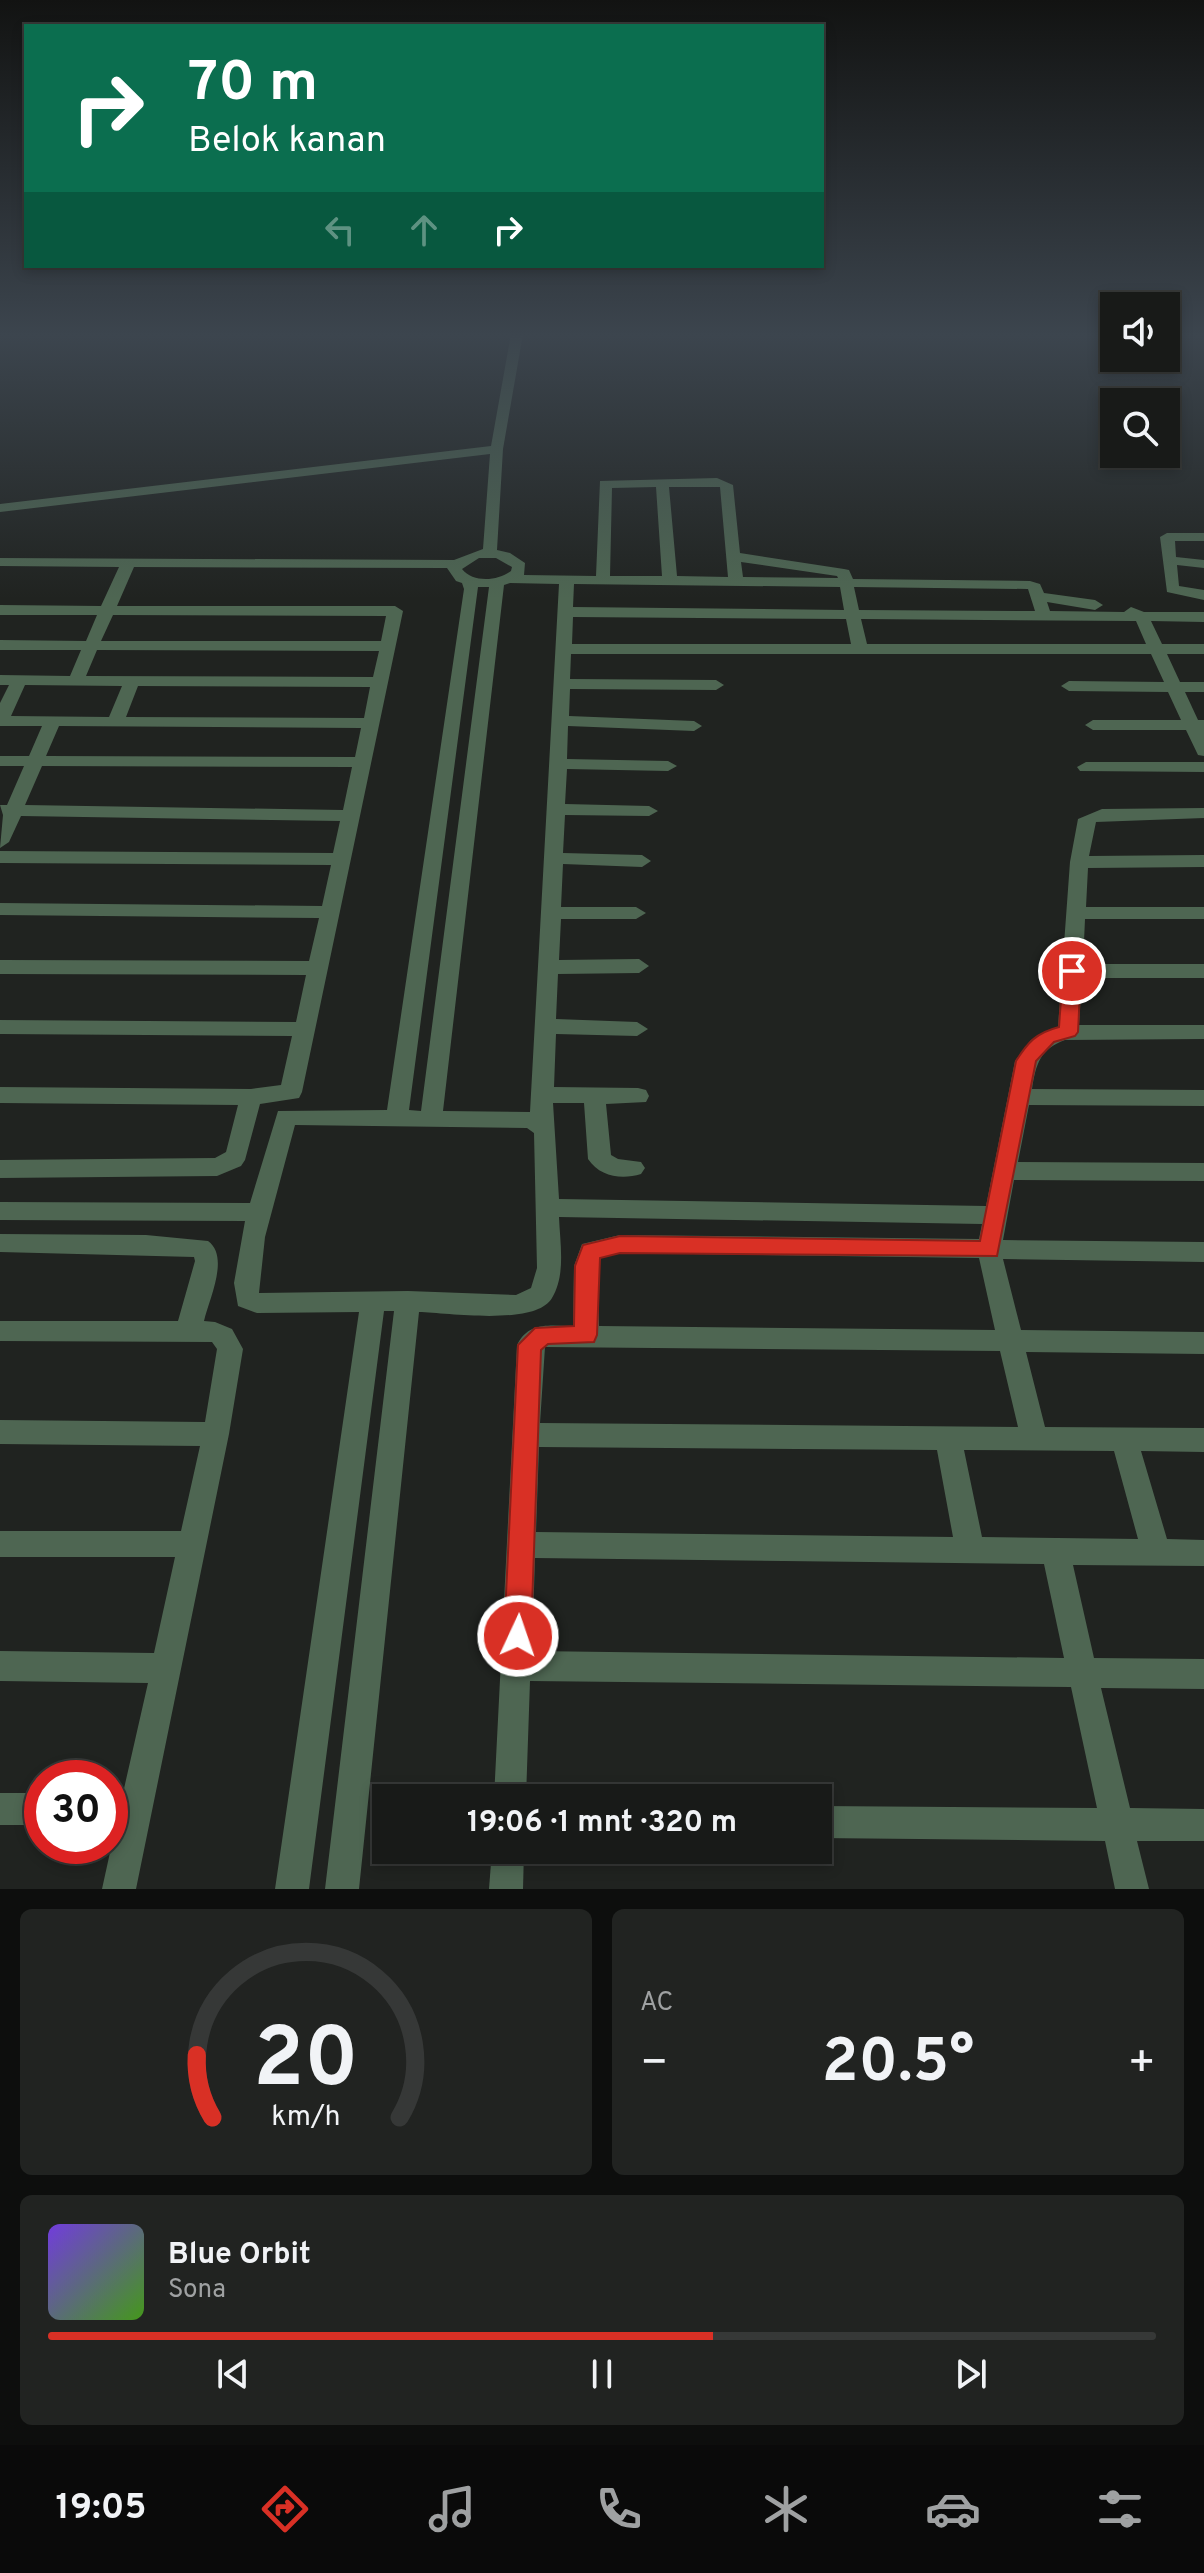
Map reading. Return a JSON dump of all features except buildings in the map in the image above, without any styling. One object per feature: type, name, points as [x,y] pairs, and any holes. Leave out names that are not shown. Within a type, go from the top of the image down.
[{"type":"street","points":[[490,553],[502,422]]},
{"type":"street","points":[[0,508],[497,449]]},
{"type":"street","points":[[662,482],[670,581]]},
{"type":"street","points":[[603,580],[605,484],[662,482],[725,485],[736,581]]},
{"type":"street","points":[[1204,537],[1167,536],[1172,589],[1204,595]]},
{"type":"street","points":[[397,1117],[471,589],[460,573],[464,558],[490,553],[504,555],[520,566],[518,573],[504,581]]},
{"type":"street","points":[[733,556],[838,571],[846,575],[860,649]]},
{"type":"street","points":[[1168,560],[1204,564]]},
{"type":"street","points":[[0,562],[460,573],[504,581],[567,579],[1030,585],[1044,615]]},
{"type":"street","points":[[0,571],[126,567]]},
{"type":"street","points":[[76,680],[126,567]]},
{"type":"street","points":[[541,1123],[532,1120],[431,1117],[286,1117],[259,1212],[245,1285],[247,1299],[257,1303],[408,1301],[516,1305],[537,1300],[547,1287],[545,1129],[541,1123],[567,579]]},
{"type":"street","points":[[431,1117],[504,581]]},
{"type":"street","points":[[1036,596],[1141,616]]},
{"type":"street","points":[[0,610],[395,611],[291,1092],[251,1097],[0,1095]]},
{"type":"street","points":[[565,612],[1204,617]]},
{"type":"street","points":[[1141,616],[1175,687],[1198,725],[1204,751]]},
{"type":"street","points":[[0,645],[388,646]]},
{"type":"street","points":[[563,649],[1204,649]]},
{"type":"street","points":[[0,680],[380,682]]},
{"type":"street","points":[[19,680],[0,721],[371,723]]},
{"type":"street","points":[[115,722],[132,681]]},
{"type":"street","points":[[562,684],[716,685]]},
{"type":"street","points":[[1069,686],[1204,687]]},
{"type":"street","points":[[0,842],[8,810],[36,761],[53,721]]},
{"type":"street","points":[[560,721],[694,726]]},
{"type":"street","points":[[1093,725],[1198,725]]},
{"type":"street","points":[[0,761],[363,762]]},
{"type":"street","points":[[558,764],[668,766]]},
{"type":"street","points":[[1086,767],[1204,767]]},
{"type":"street","points":[[556,809],[649,811]]},
{"type":"street","points":[[8,810],[351,816]]},
{"type":"street","points":[[1068,1032],[1079,862],[1085,822],[1092,816],[1204,813]]},
{"type":"street","points":[[0,857],[342,859]]},
{"type":"street","points":[[553,858],[642,861]]},
{"type":"street","points":[[1079,862],[1204,861]]},
{"type":"street","points":[[0,909],[331,912]]},
{"type":"street","points":[[551,913],[636,913]]},
{"type":"street","points":[[1076,913],[1204,913]]},
{"type":"street","points":[[548,967],[639,966]]},
{"type":"street","points":[[2,972],[318,968]]},
{"type":"street","points":[[1072,971],[1204,971]]},
{"type":"street","points":[[545,1026],[637,1029]]},
{"type":"street","points":[[0,1027],[305,1029]]},
{"type":"street","points":[[1034,1438],[989,1250],[1026,1061],[1035,1046],[1047,1037],[1068,1032],[1204,1032]]},
{"type":"street","points":[[542,1095],[638,1096]]},
{"type":"street","points":[[594,1096],[600,1159],[613,1168],[633,1168]]},
{"type":"street","points":[[0,1169],[217,1167],[233,1160],[237,1154],[251,1097]]},
{"type":"street","points":[[1017,1097],[1204,1098]]},
{"type":"street","points":[[1003,1171],[1204,1172]]},
{"type":"street","points":[[547,1208],[995,1215]]},
{"type":"street","points":[[0,1211],[259,1212]]},
{"type":"street","points":[[0,1243],[146,1244],[199,1248],[206,1253],[207,1261],[188,1332]]},
{"type":"street","points":[[586,1335],[586,1266],[591,1251],[620,1244],[1204,1252]]},
{"type":"street","points":[[292,1889],[373,1301]]},
{"type":"street","points":[[342,1889],[408,1301]]},
{"type":"street","points":[[0,1331],[220,1334],[230,1349],[216,1434],[166,1668],[128,1793]]},
{"type":"street","points":[[511,1784],[531,1342],[543,1335],[586,1335],[1204,1343]]},
{"type":"street","points":[[0,1432],[216,1434]]},
{"type":"street","points":[[527,1435],[1204,1440]]},
{"type":"street","points":[[948,1438],[970,1550]]},
{"type":"street","points":[[1124,1439],[1156,1552]]},
{"type":"street","points":[[0,1544],[193,1544]]},
{"type":"street","points":[[522,1545],[1204,1553]]},
{"type":"street","points":[[1055,1551],[1132,1889]]},
{"type":"street","points":[[0,1666],[166,1668]]},
{"type":"street","points":[[516,1666],[1204,1674]]},
{"type":"street","points":[[0,1809],[24,1809]]},
{"type":"street","points":[[832,1822],[1204,1825]]},
{"type":"street","points":[[119,1889],[120,1864]]},
{"type":"street","points":[[506,1889],[507,1864]]},
{"type":"route","points":[[518,1636],[530,1345],[535,1338],[543,1335],[586,1335],[586,1266],[591,1251],[620,1244],[989,1250],[1026,1061],[1035,1046],[1047,1037],[1068,1032],[1072,971]]}]
